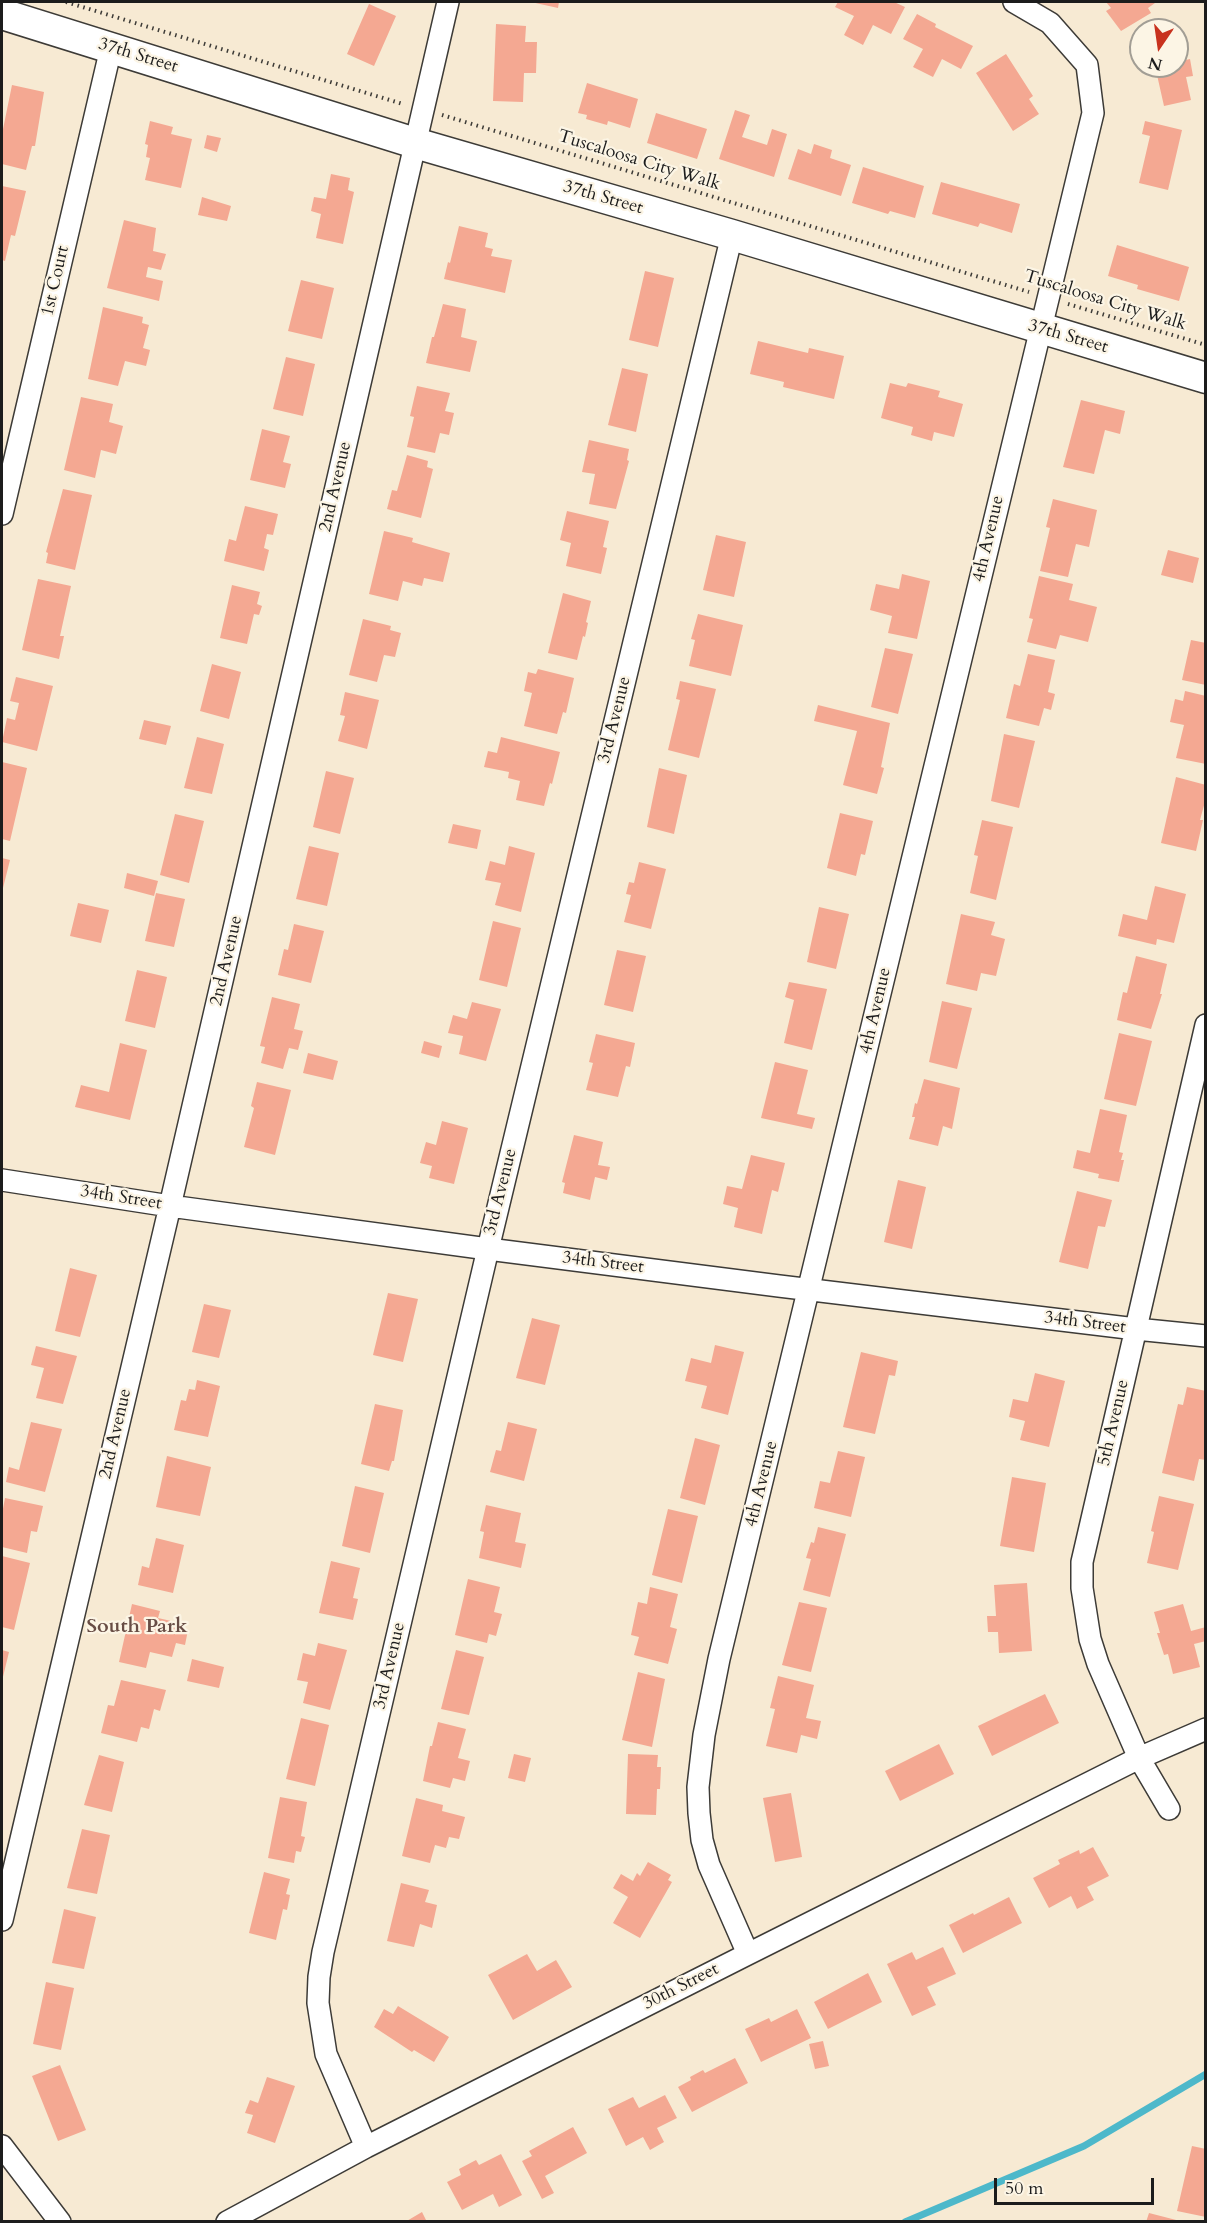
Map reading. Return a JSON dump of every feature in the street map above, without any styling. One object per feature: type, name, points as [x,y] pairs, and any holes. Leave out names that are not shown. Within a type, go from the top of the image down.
[{"type":"street","name":"2nd Avenue","points":[[2,1920],[170,1206],[448,2]]},
{"type":"street","name":"4th Avenue","points":[[748,1954],[708,1865],[699,1814],[698,1787],[704,1735],[719,1659],[1093,113],[1087,65],[1050,23],[1014,2]]},
{"type":"street","name":"37th Street","points":[[2,14],[415,143],[732,235],[1206,378]]},
{"type":"street","name":"1st Court","points":[[2,514],[111,48]]},
{"type":"street","name":"3rd Avenue","points":[[366,2147],[326,2054],[318,2003],[323,1952],[488,1249],[732,235]]},
{"type":"street","name":"5th Avenue","points":[[1169,1809],[1139,1758],[1098,1664],[1090,1639],[1082,1588],[1082,1562],[1206,1025]]},
{"type":"street","name":"34th Street","points":[[2,1180],[170,1206],[488,1249],[1206,1336]]},
{"type":"street","name":"30th Street","points":[[227,2222],[366,2147],[748,1954],[1139,1758],[1206,1729]]},
{"type":"street","points":[[2,2146],[60,2222]]},
{"type":"path","name":"Tuscaloosa City Walk","points":[[66,2],[1206,345]]},
{"type":"building","points":[[531,2],[559,2],[558,8]]},
{"type":"building","points":[[838,2],[894,2],[905,7],[891,34],[873,25],[863,45],[844,35],[854,16],[835,7]]},
{"type":"building","points":[[1106,2],[1155,3],[1148,8],[1151,13],[1143,18],[1129,18],[1129,26],[1121,31],[1106,11],[1111,8]]},
{"type":"building","points":[[369,4],[396,16],[374,66],[347,54]]},
{"type":"building","points":[[917,14],[936,24],[935,27],[973,46],[961,69],[942,59],[933,77],[913,67],[923,49],[903,39]]},
{"type":"building","points":[[496,24],[526,26],[525,42],[537,42],[536,73],[524,73],[523,102],[493,101]]},
{"type":"building","points":[[1006,54],[1033,96],[1029,99],[1039,114],[1013,131],[976,73]]},
{"type":"building","points":[[1190,59],[1193,76],[1189,77]]},
{"type":"building","points":[[1158,78],[1186,78],[1191,100],[1164,106]]},
{"type":"building","points":[[587,83],[638,99],[630,128],[608,121],[607,125],[586,119],[587,115],[578,113]]},
{"type":"building","points":[[12,85],[44,92],[35,146],[32,146],[26,170],[2,164],[2,134]]},
{"type":"building","points":[[735,110],[750,115],[742,137],[767,145],[772,129],[787,134],[774,177],[719,159]]},
{"type":"building","points":[[656,113],[707,129],[697,159],[647,143]]},
{"type":"building","points":[[150,121],[173,127],[171,134],[192,139],[181,188],[145,180],[150,158],[146,157],[148,145],[145,144]]},
{"type":"building","points":[[1145,121],[1182,130],[1168,190],[1139,183],[1150,136],[1142,134]]},
{"type":"building","points":[[207,135],[221,138],[217,152],[204,148]]},
{"type":"building","points":[[814,144],[832,150],[830,158],[851,165],[841,196],[788,179],[798,149],[811,154]]},
{"type":"building","points":[[863,167],[924,186],[915,218],[890,211],[888,214],[852,203]]},
{"type":"building","points":[[331,174],[350,178],[348,190],[354,192],[343,244],[316,238],[321,214],[311,211],[314,197],[326,199]]},
{"type":"building","points":[[941,182],[1020,204],[1012,233],[980,223],[978,227],[932,214]]},
{"type":"building","points":[[2,186],[26,191],[15,236],[11,235],[5,261],[2,260]]},
{"type":"building","points":[[202,197],[231,206],[227,221],[198,215]]},
{"type":"building","points":[[124,220],[156,228],[153,251],[166,254],[161,270],[148,267],[146,277],[163,281],[159,301],[107,288]]},
{"type":"building","points":[[459,226],[488,233],[485,247],[493,249],[491,256],[512,260],[505,293],[444,279]]},
{"type":"building","points":[[1117,245],[1189,267],[1179,301],[1137,289],[1138,285],[1108,276]]},
{"type":"building","points":[[645,271],[674,278],[658,347],[629,340]]},
{"type":"building","points":[[301,280],[334,288],[322,339],[288,331]]},
{"type":"building","points":[[443,304],[466,309],[461,337],[477,341],[470,372],[426,363]]},
{"type":"building","points":[[103,307],[143,317],[142,323],[149,325],[143,348],[150,350],[146,366],[125,361],[118,386],[88,379]]},
{"type":"building","points":[[758,341],[808,353],[809,348],[844,356],[834,399],[783,387],[784,382],[750,374]]},
{"type":"building","points":[[286,357],[315,364],[303,416],[273,409]]},
{"type":"building","points":[[622,368],[648,374],[636,432],[608,425]]},
{"type":"building","points":[[890,383],[906,387],[908,383],[940,391],[938,397],[963,404],[954,437],[934,432],[932,441],[911,435],[913,427],[881,418]]},
{"type":"building","points":[[417,386],[450,393],[445,411],[454,413],[449,435],[440,433],[435,453],[407,447],[414,417],[410,416]]},
{"type":"building","points":[[81,397],[113,404],[109,422],[123,426],[116,454],[101,450],[95,478],[64,470]]},
{"type":"building","points":[[1081,400],[1125,411],[1120,434],[1105,430],[1094,474],[1063,467]]},
{"type":"building","points":[[262,429],[290,436],[283,462],[291,464],[285,488],[250,480]]},
{"type":"building","points":[[589,440],[629,449],[627,460],[629,461],[616,509],[589,504],[595,474],[582,472]]},
{"type":"building","points":[[407,455],[428,461],[427,467],[433,469],[421,518],[387,509],[392,490],[397,491]]},
{"type":"building","points":[[63,489],[92,495],[75,570],[46,563],[48,553],[46,552]]},
{"type":"building","points":[[1053,499],[1097,510],[1089,547],[1076,544],[1068,577],[1040,571],[1050,528],[1046,527]]},
{"type":"building","points":[[245,506],[278,514],[273,535],[267,534],[264,548],[269,550],[264,571],[224,561],[229,539],[236,541]]},
{"type":"building","points":[[567,511],[609,521],[603,547],[607,548],[601,574],[566,566],[571,543],[560,540]]},
{"type":"building","points":[[384,531],[413,538],[412,542],[450,553],[443,582],[424,578],[422,586],[403,581],[398,601],[369,594]]},
{"type":"building","points":[[716,535],[746,542],[734,597],[703,590]]},
{"type":"building","points":[[1168,550],[1199,558],[1193,583],[1161,575]]},
{"type":"building","points":[[902,574],[930,581],[917,639],[888,633],[892,616],[870,610],[876,584],[899,589]]},
{"type":"building","points":[[1039,576],[1073,584],[1069,600],[1097,607],[1088,642],[1060,635],[1056,649],[1027,642],[1033,619],[1029,618]]},
{"type":"building","points":[[38,579],[71,586],[60,636],[64,636],[59,659],[22,650]]},
{"type":"building","points":[[232,585],[260,592],[257,604],[262,606],[259,615],[254,614],[247,644],[220,638]]},
{"type":"building","points":[[563,593],[591,601],[585,637],[583,636],[577,660],[548,653]]},
{"type":"building","points":[[698,614],[743,625],[731,676],[689,666],[695,640],[691,639]]},
{"type":"building","points":[[363,619],[391,626],[390,630],[401,633],[395,657],[384,655],[377,682],[349,675]]},
{"type":"building","points":[[1191,640],[1206,643],[1206,685],[1182,680]]},
{"type":"building","points":[[885,648],[913,654],[898,714],[871,707]]},
{"type":"building","points":[[1028,654],[1055,660],[1048,692],[1055,694],[1051,710],[1044,708],[1039,726],[1006,718],[1014,684],[1020,686]]},
{"type":"building","points":[[212,664],[241,672],[229,719],[200,711]]},
{"type":"building","points":[[538,669],[574,678],[566,713],[563,712],[557,734],[524,726],[532,693],[524,691],[528,672],[536,674]]},
{"type":"building","points":[[16,677],[53,686],[37,751],[2,742],[7,718],[15,720],[19,703],[10,701]]},
{"type":"building","points":[[680,681],[716,689],[699,758],[668,750],[680,700],[676,699]]},
{"type":"building","points":[[1185,691],[1206,696],[1206,764],[1176,758],[1184,725],[1170,722],[1175,699],[1183,701]]},
{"type":"building","points":[[345,692],[379,700],[367,749],[338,741],[345,716],[340,715]]},
{"type":"building","points":[[818,705],[890,723],[881,767],[884,768],[877,794],[843,785],[857,731],[814,721]]},
{"type":"building","points":[[144,720],[171,726],[166,745],[139,739]]},
{"type":"building","points":[[1004,734],[1035,741],[1019,808],[991,801]]},
{"type":"building","points":[[197,737],[224,744],[212,794],[184,788]]},
{"type":"building","points":[[501,737],[560,752],[544,806],[516,800],[520,781],[508,778],[509,772],[484,767],[488,751],[497,753]]},
{"type":"building","points":[[2,762],[27,768],[10,841],[2,839]]},
{"type":"building","points":[[659,768],[687,775],[674,834],[647,827]]},
{"type":"building","points":[[326,771],[354,778],[340,834],[313,827]]},
{"type":"building","points":[[1176,777],[1206,785],[1206,798],[1200,820],[1203,820],[1196,851],[1161,843]]},
{"type":"building","points":[[840,813],[873,821],[865,855],[861,854],[856,876],[827,868]]},
{"type":"building","points":[[175,814],[204,821],[189,883],[160,875]]},
{"type":"building","points":[[982,820],[1013,827],[996,900],[970,893],[978,856],[974,855]]},
{"type":"building","points":[[453,824],[481,830],[477,849],[448,843]]},
{"type":"building","points":[[309,846],[339,853],[327,906],[296,899]]},
{"type":"building","points":[[509,846],[535,853],[521,912],[495,905],[501,883],[485,880],[490,861],[505,865]]},
{"type":"building","points":[[2,858],[10,860],[2,892]]},
{"type":"building","points":[[639,862],[666,869],[651,929],[624,922],[631,895],[626,894],[629,882],[634,883]]},
{"type":"building","points":[[127,873],[158,881],[154,896],[124,888]]},
{"type":"building","points":[[1155,886],[1186,894],[1174,943],[1157,939],[1156,945],[1118,936],[1123,914],[1147,920]]},
{"type":"building","points":[[156,893],[185,899],[174,947],[145,941]]},
{"type":"building","points":[[78,903],[109,910],[101,943],[70,936]]},
{"type":"building","points":[[819,907],[849,914],[836,969],[807,962]]},
{"type":"building","points":[[961,914],[995,922],[991,935],[1005,939],[996,976],[981,973],[977,991],[946,984]]},
{"type":"building","points":[[493,921],[521,928],[507,987],[479,980]]},
{"type":"building","points":[[294,924],[324,931],[311,983],[278,975],[284,949],[288,950]]},
{"type":"building","points":[[617,950],[646,956],[633,1012],[604,1005]]},
{"type":"building","points":[[1136,956],[1167,964],[1160,994],[1162,994],[1151,1029],[1117,1020],[1123,992],[1127,993]]},
{"type":"building","points":[[137,970],[167,977],[155,1028],[125,1021]]},
{"type":"building","points":[[789,982],[827,989],[812,1050],[784,1043],[794,1000],[785,997]]},
{"type":"building","points":[[272,997],[300,1004],[294,1029],[303,1031],[298,1050],[289,1048],[283,1069],[261,1063],[265,1047],[260,1046]]},
{"type":"building","points":[[942,1001],[972,1008],[957,1069],[929,1062]]},
{"type":"building","points":[[472,1002],[501,1009],[486,1061],[459,1054],[463,1036],[448,1033],[453,1015],[467,1019]]},
{"type":"building","points":[[1119,1033],[1152,1041],[1136,1106],[1104,1099]]},
{"type":"building","points":[[596,1034],[635,1043],[630,1067],[626,1066],[618,1097],[586,1090],[593,1063],[589,1062]]},
{"type":"building","points":[[424,1041],[442,1046],[439,1058],[421,1053]]},
{"type":"building","points":[[120,1043],[147,1050],[130,1120],[75,1107],[81,1085],[109,1092]]},
{"type":"building","points":[[308,1053],[338,1061],[333,1080],[303,1073]]},
{"type":"building","points":[[775,1062],[808,1070],[797,1114],[815,1118],[812,1129],[761,1118]]},
{"type":"building","points":[[924,1079],[960,1088],[952,1129],[943,1126],[938,1146],[909,1139],[915,1117],[912,1117],[915,1103],[917,1104]]},
{"type":"building","points":[[257,1082],[291,1090],[275,1155],[244,1147],[254,1108],[251,1106]]},
{"type":"building","points":[[1100,1109],[1127,1115],[1119,1152],[1123,1153],[1121,1160],[1124,1160],[1119,1182],[1098,1178],[1099,1174],[1073,1168],[1077,1150],[1090,1153]]},
{"type":"building","points":[[442,1121],[468,1128],[454,1184],[429,1178],[432,1166],[420,1163],[426,1142],[436,1145]]},
{"type":"building","points":[[574,1135],[603,1142],[598,1165],[610,1167],[607,1180],[595,1177],[590,1200],[563,1193],[565,1183],[562,1182]]},
{"type":"building","points":[[751,1155],[785,1163],[778,1192],[772,1190],[762,1234],[734,1227],[738,1208],[723,1204],[727,1186],[742,1189]]},
{"type":"building","points":[[898,1180],[926,1187],[912,1249],[884,1242]]},
{"type":"building","points":[[1077,1191],[1112,1200],[1105,1227],[1098,1226],[1088,1269],[1059,1262]]},
{"type":"building","points":[[70,1268],[97,1275],[80,1337],[55,1331]]},
{"type":"building","points":[[388,1293],[418,1299],[403,1362],[373,1355]]},
{"type":"building","points":[[204,1304],[231,1310],[219,1358],[192,1352]]},
{"type":"building","points":[[532,1318],[560,1325],[545,1385],[516,1378]]},
{"type":"building","points":[[715,1345],[744,1352],[728,1415],[701,1408],[707,1386],[685,1381],[691,1358],[711,1363]]},
{"type":"building","points":[[36,1346],[77,1356],[63,1404],[36,1398],[44,1368],[31,1365]]},
{"type":"building","points":[[861,1352],[898,1361],[895,1376],[889,1375],[875,1434],[843,1427]]},
{"type":"building","points":[[1035,1373],[1065,1381],[1049,1447],[1020,1440],[1025,1421],[1009,1417],[1013,1399],[1028,1402]]},
{"type":"building","points":[[197,1380],[220,1386],[208,1437],[174,1430],[181,1400],[186,1401],[189,1389],[195,1390]]},
{"type":"building","points":[[1187,1387],[1206,1391],[1206,1460],[1199,1459],[1194,1481],[1162,1473],[1178,1404],[1183,1405]]},
{"type":"building","points":[[375,1404],[403,1410],[394,1461],[389,1471],[361,1464]]},
{"type":"building","points":[[31,1422],[62,1429],[45,1492],[6,1482],[9,1467],[19,1470]]},
{"type":"building","points":[[508,1422],[537,1429],[524,1481],[490,1472],[496,1450],[501,1451]]},
{"type":"building","points":[[695,1438],[720,1445],[705,1505],[680,1498]]},
{"type":"building","points":[[838,1451],[865,1457],[851,1517],[814,1508],[820,1481],[830,1483]]},
{"type":"building","points":[[167,1456],[211,1467],[200,1516],[156,1507]]},
{"type":"building","points":[[1012,1477],[1046,1483],[1034,1552],[1000,1546]]},
{"type":"building","points":[[355,1486],[384,1493],[370,1553],[342,1546]]},
{"type":"building","points":[[1159,1496],[1194,1504],[1178,1570],[1147,1563]]},
{"type":"building","points":[[5,1498],[43,1506],[37,1532],[31,1531],[27,1553],[2,1547],[2,1514]]},
{"type":"building","points":[[486,1505],[521,1513],[515,1542],[526,1544],[521,1568],[479,1558],[484,1532],[480,1531]]},
{"type":"building","points":[[668,1509],[698,1516],[682,1583],[652,1575]]},
{"type":"building","points":[[818,1527],[846,1534],[830,1597],[803,1590],[811,1559],[806,1558],[811,1542],[814,1543]]},
{"type":"building","points":[[156,1538],[184,1545],[173,1593],[138,1585],[142,1566],[149,1568]]},
{"type":"building","points":[[2,1556],[30,1563],[14,1630],[2,1627]]},
{"type":"building","points":[[331,1561],[360,1568],[353,1598],[358,1599],[353,1620],[319,1613]]},
{"type":"building","points":[[468,1579],[500,1587],[494,1612],[502,1614],[496,1636],[489,1634],[487,1643],[455,1635]]},
{"type":"building","points":[[1027,1583],[1032,1651],[999,1653],[998,1632],[988,1632],[987,1616],[996,1616],[994,1585]]},
{"type":"building","points":[[650,1587],[678,1594],[670,1627],[677,1629],[668,1664],[634,1655],[639,1637],[631,1635],[638,1602],[647,1604]]},
{"type":"building","points":[[799,1602],[827,1608],[811,1672],[782,1665]]},
{"type":"building","points":[[132,1604],[160,1611],[158,1618],[180,1623],[179,1628],[188,1630],[185,1645],[176,1643],[172,1657],[150,1652],[146,1668],[119,1662]]},
{"type":"building","points":[[1183,1604],[1191,1631],[1206,1627],[1206,1641],[1194,1644],[1200,1667],[1173,1674],[1168,1654],[1164,1655],[1157,1633],[1160,1633],[1154,1612]]},
{"type":"building","points":[[318,1643],[347,1650],[330,1710],[303,1703],[308,1682],[297,1680],[303,1653],[315,1656]]},
{"type":"building","points":[[2,1650],[9,1652],[2,1681]]},
{"type":"building","points":[[456,1650],[484,1657],[469,1715],[441,1709]]},
{"type":"building","points":[[192,1659],[224,1667],[219,1688],[187,1681]]},
{"type":"building","points":[[638,1672],[665,1679],[652,1747],[622,1740]]},
{"type":"building","points":[[778,1676],[814,1685],[806,1718],[821,1721],[817,1739],[801,1735],[797,1753],[766,1746],[775,1709],[770,1708]]},
{"type":"building","points":[[121,1680],[166,1690],[160,1711],[154,1709],[149,1729],[141,1727],[137,1742],[101,1733],[108,1705],[114,1706]]},
{"type":"building","points":[[1045,1694],[1059,1723],[992,1756],[978,1726]]},
{"type":"building","points":[[301,1718],[329,1725],[315,1786],[286,1779]]},
{"type":"building","points":[[438,1722],[466,1729],[458,1758],[470,1761],[465,1781],[453,1778],[450,1788],[423,1781],[430,1746],[432,1746]]},
{"type":"building","points":[[939,1744],[954,1774],[900,1801],[885,1771]]},
{"type":"building","points":[[514,1754],[531,1758],[525,1782],[508,1778]]},
{"type":"building","points":[[628,1754],[658,1755],[657,1767],[661,1767],[656,1815],[626,1814]]},
{"type":"building","points":[[99,1755],[124,1762],[112,1812],[84,1805]]},
{"type":"building","points":[[791,1793],[802,1857],[775,1862],[763,1798]]},
{"type":"building","points":[[280,1797],[307,1802],[301,1836],[305,1837],[301,1852],[296,1851],[294,1863],[268,1858]]},
{"type":"building","points":[[416,1798],[443,1805],[442,1811],[465,1817],[459,1839],[449,1837],[446,1848],[435,1845],[430,1863],[402,1856]]},
{"type":"building","points":[[82,1829],[110,1835],[97,1894],[67,1888]]},
{"type":"building","points":[[1093,1847],[1109,1876],[1087,1887],[1094,1900],[1077,1909],[1071,1896],[1049,1908],[1033,1878],[1060,1864],[1058,1860],[1079,1850],[1080,1854]]},
{"type":"building","points":[[648,1862],[671,1875],[668,1880],[672,1882],[640,1938],[613,1923],[628,1897],[613,1888],[621,1874],[633,1881],[637,1873],[640,1876]]},
{"type":"building","points":[[264,1872],[290,1879],[286,1894],[290,1895],[287,1910],[283,1909],[276,1940],[249,1933]]},
{"type":"building","points":[[401,1883],[429,1890],[425,1902],[437,1905],[432,1928],[420,1924],[414,1947],[387,1941]]},
{"type":"building","points":[[1009,1897],[1022,1923],[963,1953],[949,1925]]},
{"type":"building","points":[[64,1909],[96,1917],[84,1969],[52,1963]]},
{"type":"building","points":[[943,1947],[956,1974],[927,1987],[936,2005],[912,2016],[887,1964],[912,1952],[916,1960]]},
{"type":"building","points":[[527,1954],[537,1971],[556,1960],[572,1987],[513,2020],[488,1975]]},
{"type":"building","points":[[868,1973],[882,2002],[828,2029],[814,2002]]},
{"type":"building","points":[[46,1982],[74,1988],[61,2050],[33,2044]]},
{"type":"building","points":[[398,2006],[449,2037],[434,2062],[414,2050],[412,2052],[374,2027],[384,2009],[393,2014]]},
{"type":"building","points":[[797,2009],[811,2038],[761,2062],[745,2029],[769,2018],[771,2022]]},
{"type":"building","points":[[823,2041],[829,2066],[815,2069],[809,2044]]},
{"type":"building","points":[[735,2058],[748,2083],[692,2112],[678,2087],[703,2070],[705,2073]]},
{"type":"building","points":[[60,2065],[86,2130],[58,2141],[32,2076]]},
{"type":"building","points":[[267,2077],[295,2086],[275,2143],[247,2133],[253,2115],[245,2113],[250,2100],[258,2103]]},
{"type":"building","points":[[665,2095],[677,2118],[657,2128],[664,2142],[650,2150],[643,2137],[626,2146],[608,2109],[633,2097],[639,2108]]},
{"type":"building","points":[[573,2127],[587,2153],[545,2176],[554,2193],[542,2199],[522,2161],[532,2156],[529,2151]]},
{"type":"building","points":[[1192,2146],[1206,2149],[1206,2217],[1177,2211]]},
{"type":"building","points":[[501,2154],[522,2195],[499,2207],[493,2194],[462,2210],[447,2182],[461,2175],[459,2169],[476,2160],[479,2165]]},
{"type":"building","points":[[422,2212],[427,2222],[405,2222]]},
{"type":"building","points":[[1149,2213],[1180,2221],[1180,2222],[1146,2222]]},
{"type":"waterway","points":[[905,2222],[1084,2146],[1206,2074]]},
{"type":"district","name":"South Park","points":[[137,1627]]}]
